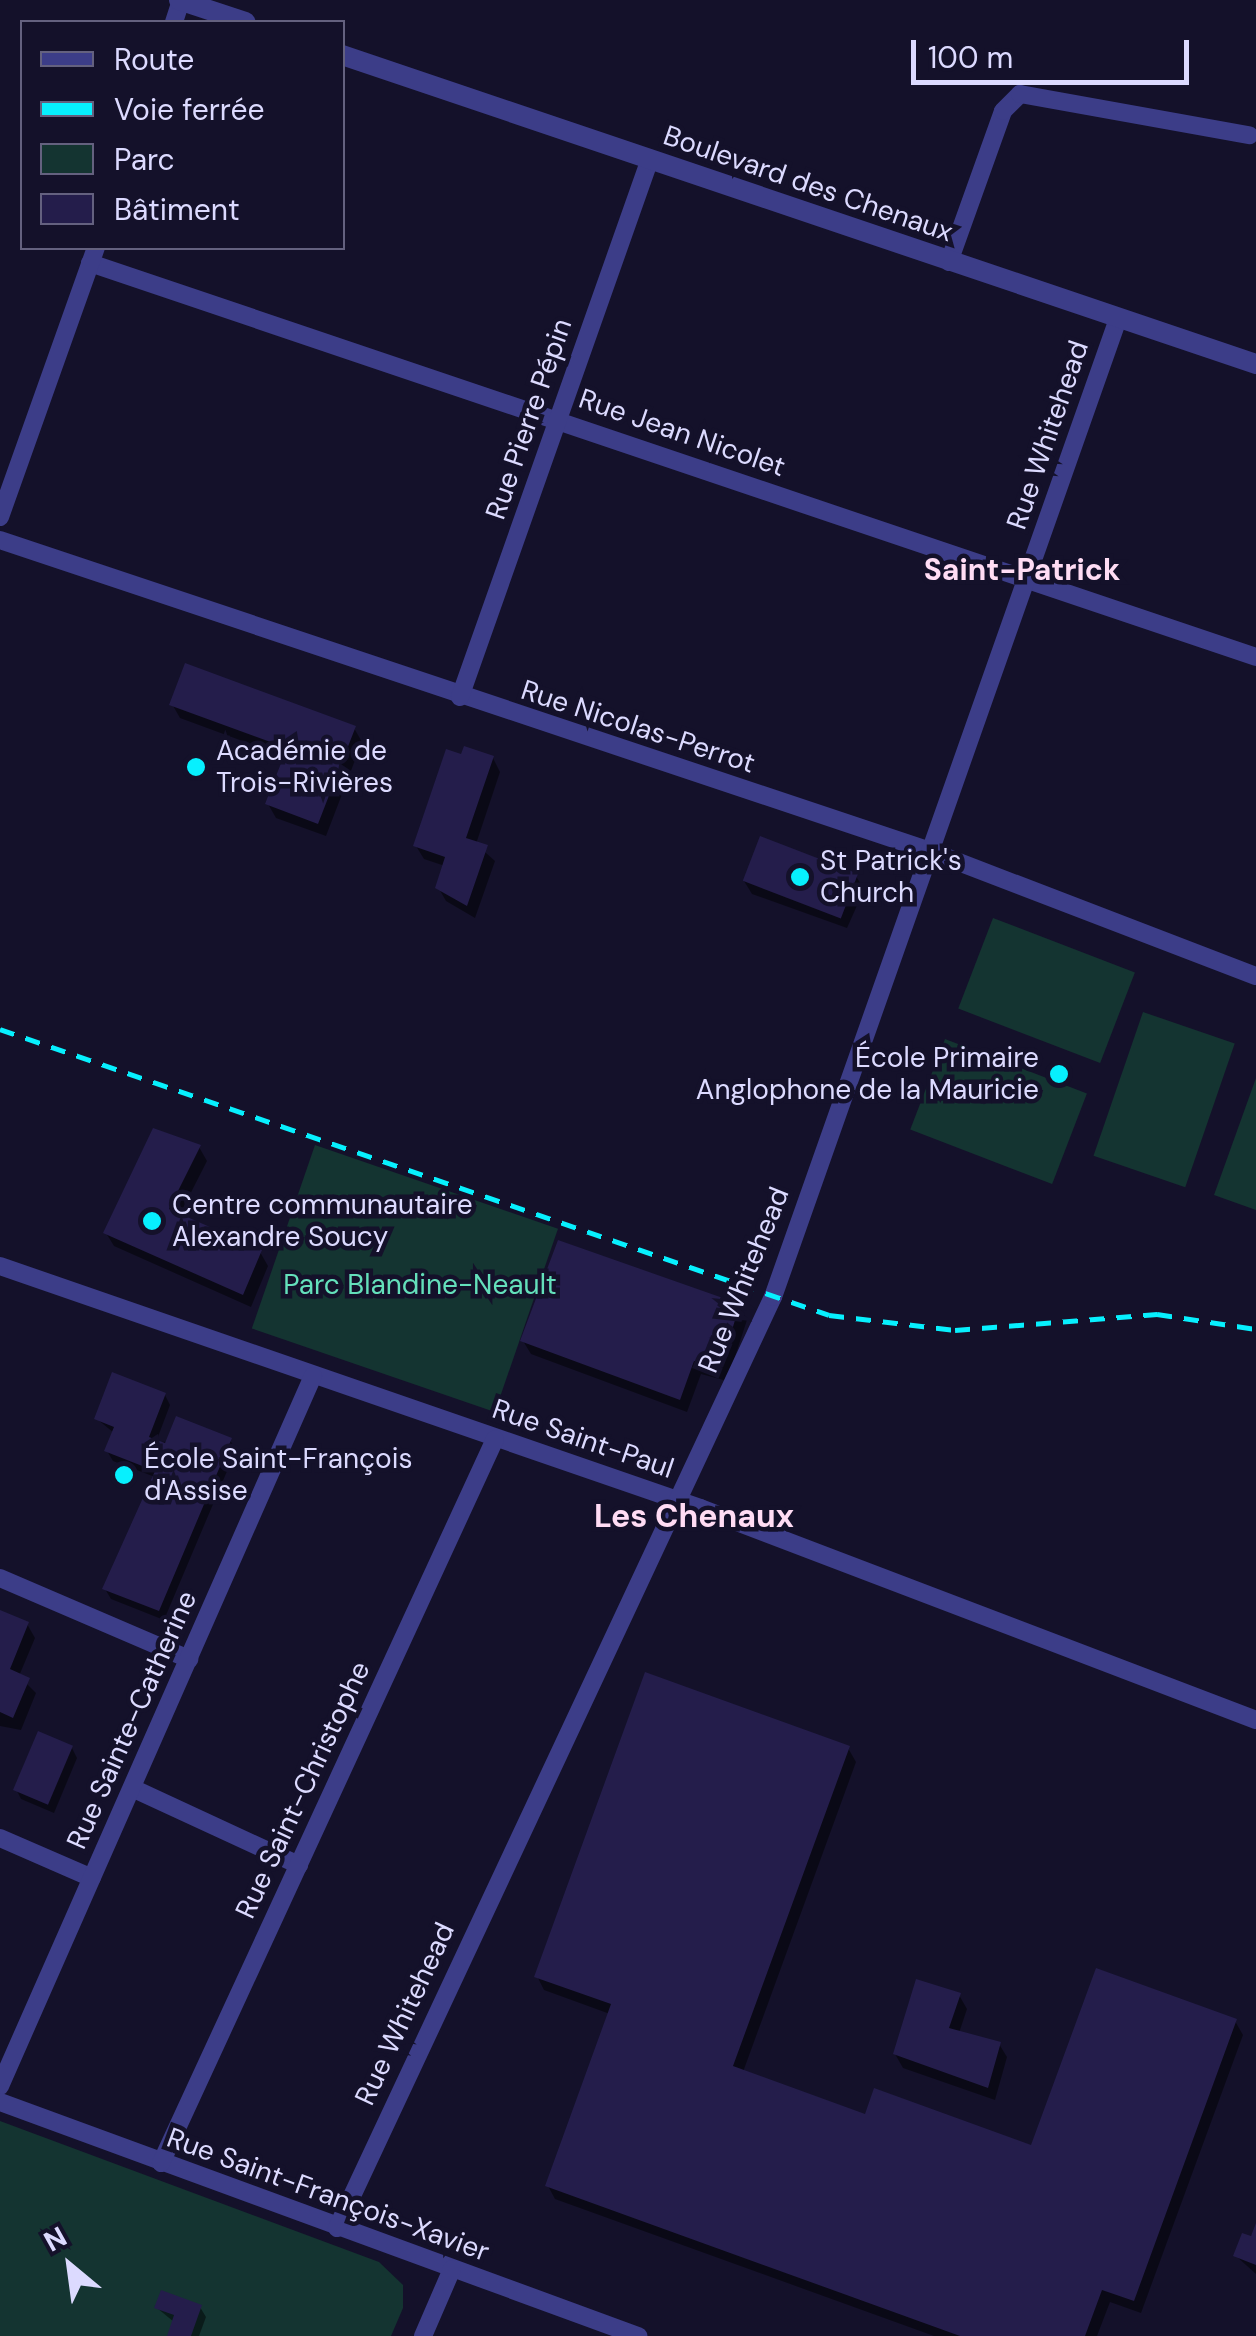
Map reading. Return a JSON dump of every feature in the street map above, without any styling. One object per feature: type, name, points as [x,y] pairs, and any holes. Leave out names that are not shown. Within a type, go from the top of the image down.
[{"type":"street","points":[[180,0],[239,20]]},
{"type":"street","name":"Boulevard des Chenaux","points":[[345,56],[1256,364]]},
{"type":"street","points":[[949,262],[1003,111],[1020,94],[1249,135]]},
{"type":"street","name":"Rue Pierre Pépin","points":[[460,697],[650,159]]},
{"type":"street","points":[[0,517],[93,255]]},
{"type":"street","name":"Rue Jean Nicolet","points":[[93,255],[558,420],[1256,657]]},
{"type":"street","name":"Rue Whitehead","points":[[337,2228],[773,1297],[1118,319]]},
{"type":"street","name":"Rue Nicolas-Perrot","points":[[0,540],[460,697],[930,851],[1256,976]]},
{"type":"street","name":"Rue Saint-Paul","points":[[0,1266],[678,1500],[1256,1720]]},
{"type":"street","name":"Rue Sainte-Catherine","points":[[0,2086],[313,1376]]},
{"type":"street","name":"Rue Saint-Christophe","points":[[161,2163],[495,1439]]},
{"type":"street","points":[[0,1578],[189,1659]]},
{"type":"street","points":[[132,1788],[299,1865]]},
{"type":"street","points":[[0,1838],[92,1878]]},
{"type":"street","name":"Rue Saint-François-Xavier","points":[[0,2102],[638,2336]]},
{"type":"street","points":[[424,2336],[452,2269]]},
{"type":"green space","points":[[993,918],[1135,972],[1100,1063],[958,1009]]},
{"type":"green space","points":[[1143,1012],[1235,1044],[1185,1187],[1094,1156]]},
{"type":"green space","points":[[945,1039],[1087,1093],[1052,1184],[910,1130]]},
{"type":"green space","points":[[1256,1078],[1256,1210],[1214,1195]]},
{"type":"green space","name":"Parc Blandine-Neault","points":[[315,1145],[558,1229],[495,1412],[252,1328]]},
{"type":"green space","points":[[0,2121],[379,2262],[403,2285],[403,2308],[391,2336],[0,2336]]},
{"type":"building","points":[[185,663],[356,726],[318,824],[265,804],[287,748],[169,705]]},
{"type":"building","points":[[464,746],[494,756],[466,838],[488,845],[467,906],[435,888],[445,857],[413,846],[446,749],[461,754]]},
{"type":"building","name":"St Patrick's Church","points":[[760,836],[858,874],[841,918],[743,881]]},
{"type":"building","name":"Centre communautaire Alexandre Soucy","points":[[153,1128],[201,1145],[169,1209],[262,1250],[243,1295],[103,1233]]},
{"type":"building","points":[[558,1240],[740,1304],[720,1369],[694,1361],[680,1400],[520,1341]]},
{"type":"building","points":[[112,1372],[166,1393],[149,1437],[165,1443],[176,1416],[232,1438],[159,1611],[102,1589],[155,1471],[104,1451],[114,1427],[94,1419]]},
{"type":"building","points":[[0,1610],[29,1622],[10,1669],[30,1678],[13,1718],[0,1712]]},
{"type":"building","points":[[645,1672],[850,1746],[733,2066],[865,2114],[874,2088],[1031,2145],[1096,1968],[1237,2019],[1134,2301],[1102,2290],[1085,2336],[960,2336],[545,2186],[611,2004],[534,1977]]},
{"type":"building","points":[[38,1731],[73,1746],[48,1805],[13,1790]]},
{"type":"building","points":[[916,1979],[961,1993],[949,2028],[1001,2042],[988,2088],[893,2054]]},
{"type":"building","points":[[1256,2223],[1256,2265],[1233,2256],[1242,2233],[1251,2236]]},
{"type":"building","points":[[161,2290],[202,2305],[191,2336],[167,2336],[174,2315],[154,2308]]},
{"type":"railway","points":[[0,1029],[829,1315],[955,1330],[1157,1314],[1256,1329]]},
{"type":"place","name":"Académie de Trois-Rivières","points":[[196,767]]},
{"type":"place","name":"St Patrick's Church","points":[[800,877]]},
{"type":"place","name":"École Primaire Anglophone de la Mauricie","points":[[1059,1074]]},
{"type":"place","name":"Centre communautaire Alexandre Soucy","points":[[152,1221]]},
{"type":"place","name":"École Saint-François d'Assise","points":[[124,1475]]},
{"type":"district","name":"Saint-Patrick","points":[[1022,570]]},
{"type":"district","name":"Les Chenaux","points":[[694,1516]]}]
